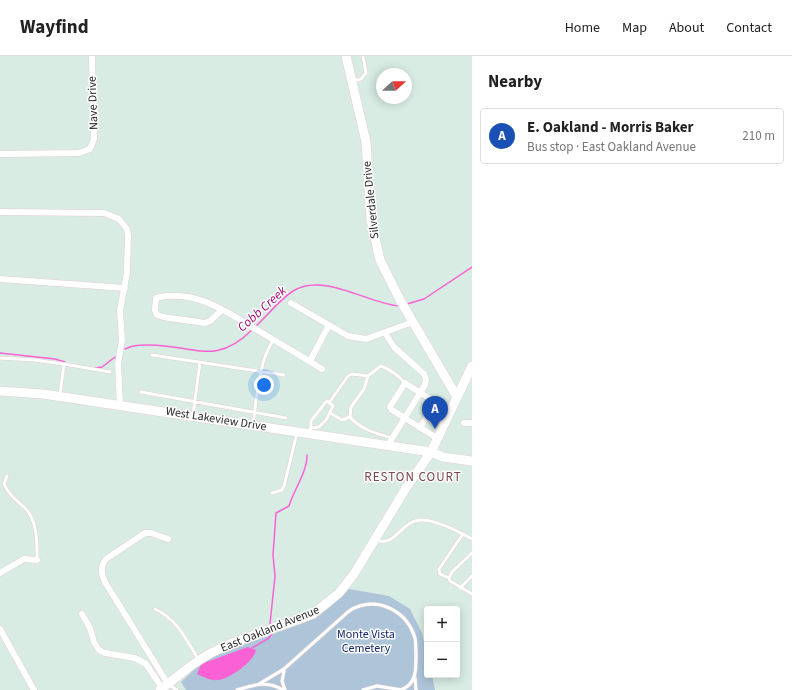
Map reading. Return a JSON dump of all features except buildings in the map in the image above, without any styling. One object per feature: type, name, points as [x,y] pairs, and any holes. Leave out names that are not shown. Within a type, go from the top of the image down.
[{"type":"street","name":"Nave Drive","points":[[0,154],[79,153],[90,150],[94,139],[92,56]]},
{"type":"street","name":"Silverdale Drive","points":[[346,56],[366,142],[369,202],[380,260],[400,300],[457,397]]},
{"type":"street","points":[[0,212],[104,213],[118,219],[127,229],[128,236],[125,288],[120,311],[122,340],[118,364],[120,405]]},
{"type":"street","points":[[0,279],[125,288]]},
{"type":"street","points":[[222,310],[210,321],[205,323],[163,317],[157,314],[155,310],[156,298],[167,295],[193,297],[206,301],[248,324],[322,369]]},
{"type":"street","points":[[291,303],[348,336],[366,339],[413,322]]},
{"type":"street","points":[[310,361],[329,325]]},
{"type":"street","points":[[385,333],[394,347],[424,374],[426,379],[425,385],[390,442]]},
{"type":"street","name":"East Oakland Avenue","points":[[163,688],[199,660],[232,643],[299,619],[323,607],[346,586],[406,488],[431,452],[472,366]]},
{"type":"street","points":[[420,428],[435,402],[405,383],[390,407],[404,418],[420,428],[437,438]]},
{"type":"street","name":"West Lakeview Drive","points":[[0,391],[60,396],[253,425],[297,431],[309,430],[390,442],[431,452],[443,457],[472,461]]},
{"type":"street","points":[[464,423],[472,423]]},
{"type":"street","points":[[163,688],[105,582],[101,565],[106,558],[145,533],[151,533],[168,540]]},
{"type":"street","points":[[0,573],[24,559],[37,560]]},
{"type":"street","points":[[82,614],[90,628],[94,642],[99,650],[105,653],[136,658],[146,664],[163,688]]},
{"type":"street","points":[[0,629],[34,690]]},
{"type":"lane","points":[[351,81],[361,79],[366,73],[362,56]]},
{"type":"lane","points":[[253,425],[261,372],[268,349],[274,340]]},
{"type":"lane","points":[[152,355],[284,375]]},
{"type":"lane","points":[[0,358],[34,360],[110,372]]},
{"type":"lane","points":[[193,416],[200,362]]},
{"type":"lane","points":[[60,396],[64,364]]},
{"type":"lane","points":[[350,417],[352,407],[364,389],[368,376],[381,366],[397,374],[405,383]]},
{"type":"lane","points":[[329,403],[348,376],[352,374],[368,376]]},
{"type":"lane","points":[[141,392],[286,418]]},
{"type":"lane","points":[[327,401],[329,403],[333,406],[330,413],[319,427],[309,430],[311,421],[327,401]]},
{"type":"lane","points":[[330,413],[342,420],[350,417]]},
{"type":"lane","points":[[350,417],[354,421],[390,442]]},
{"type":"lane","points":[[272,493],[282,490],[284,486],[297,431]]},
{"type":"lane","points":[[7,476],[4,484],[9,495],[26,510],[35,529],[37,560]]},
{"type":"lane","points":[[375,539],[382,542],[388,541],[404,526],[411,522],[422,520],[443,525],[472,539]]},
{"type":"lane","points":[[463,534],[439,569],[440,574],[449,578],[450,581],[460,588],[472,594]]},
{"type":"lane","points":[[449,578],[452,572],[472,553]]},
{"type":"lane","points":[[460,588],[472,576]]},
{"type":"lane","points":[[237,690],[259,684],[284,669],[349,611],[356,606],[368,604],[392,609],[407,623],[415,640],[416,690]]},
{"type":"lane","points":[[155,609],[164,613],[178,625],[199,660]]},
{"type":"lane","points":[[284,669],[282,681],[284,690]]},
{"type":"lane","points":[[363,690],[377,686],[401,690],[412,683],[415,676]]},
{"type":"lane","points":[[259,684],[272,685],[284,690]]},
{"type":"lane","points":[[163,688],[178,690]]},
{"type":"green space","name":"Monte Vista Cemetery","points":[[349,589],[389,596],[410,609],[422,633],[424,642],[424,678],[433,678],[435,690],[186,690],[181,682],[198,666],[221,653],[306,622],[329,608]]},
{"type":"shaded area","points":[[248,647],[256,650],[251,660],[228,677],[215,680],[197,674],[201,664]]},
{"type":"waterway","name":"Cobb Creek","points":[[407,304],[424,299],[472,267]]},
{"type":"waterway","name":"Cobb Creek","points":[[256,326],[278,303],[293,291],[305,286],[318,285],[331,287],[345,290],[386,304],[399,306]]},
{"type":"waterway","name":"Cobb Creek","points":[[125,349],[134,346],[149,345],[215,351],[227,348],[239,341],[253,329]]},
{"type":"waterway","name":"Cobb Creek","points":[[0,353],[55,359],[65,362]]},
{"type":"waterway","name":"Cobb Creek","points":[[95,368],[102,367],[115,357]]},
{"type":"waterway","points":[[270,624],[275,576],[273,555],[276,513],[289,506],[303,475],[307,455]]},
{"type":"waterway","points":[[252,648],[269,638],[272,633]]},
{"type":"place","name":"E. Oakland - Morris Baker","points":[[435,429]]},
{"type":"district","name":"RESTON COURT","points":[[413,477]]}]
